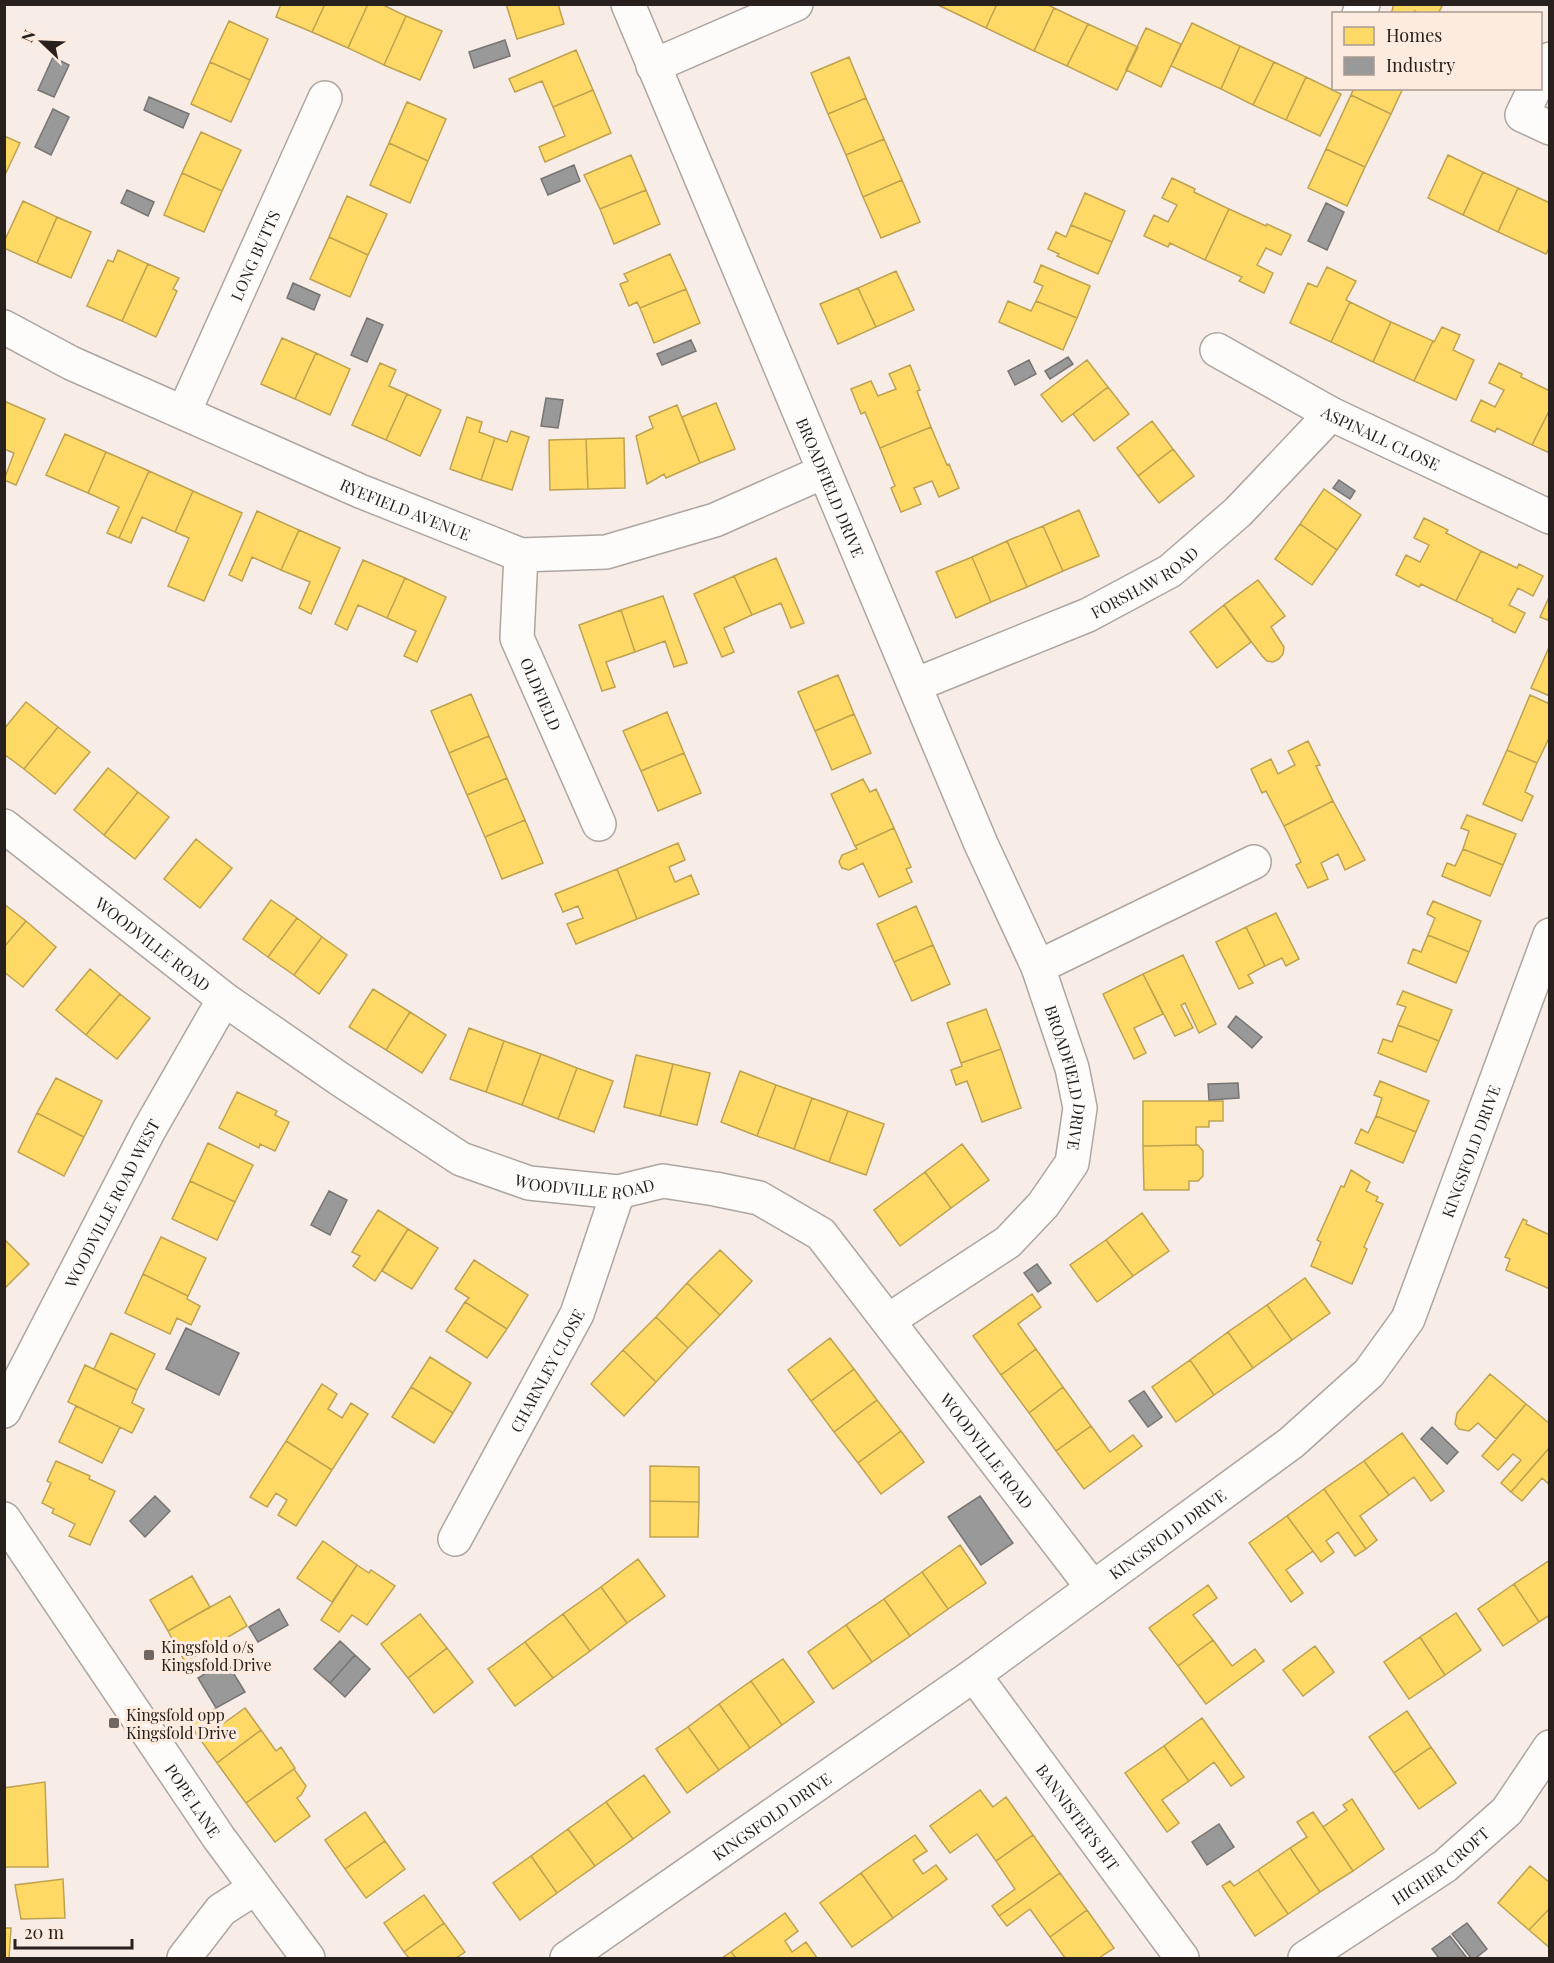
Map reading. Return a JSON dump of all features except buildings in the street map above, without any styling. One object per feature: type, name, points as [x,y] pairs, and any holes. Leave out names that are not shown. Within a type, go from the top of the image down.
[{"type":"street","name":"BROADFIELD DRIVE","points":[[628,4],[981,844],[1038,967],[1072,1068],[1080,1108],[1072,1163],[1042,1204],[1008,1242],[889,1320]]},
{"type":"street","points":[[653,66],[796,4]]},
{"type":"street","points":[[1542,73],[1550,59]]},
{"type":"street","points":[[1534,90],[1522,115],[1550,128]]},
{"type":"street","name":"LONG BUTTS","points":[[184,412],[325,98]]},
{"type":"street","name":"RYEFIELD AVENUE","points":[[4,327],[71,363],[360,492],[520,555],[606,552],[715,520],[823,472]]},
{"type":"street","name":"ASPINALL CLOSE","points":[[1217,350],[1331,414],[1550,517]]},
{"type":"street","name":"FORSHAW ROAD","points":[[915,685],[1088,615],[1170,571],[1238,512],[1331,414]]},
{"type":"street","name":"OLDFIELD","points":[[520,555],[517,638],[599,824]]},
{"type":"street","name":"WOODVILLE ROAD","points":[[4,826],[224,999],[461,1159],[529,1183],[618,1192],[663,1181],[759,1198],[821,1234],[1093,1588]]},
{"type":"street","points":[[1038,967],[1254,862]]},
{"type":"street","name":"KINGSFOLD DRIVE","points":[[567,1959],[974,1675],[1291,1443],[1369,1373],[1408,1319],[1550,936]]},
{"type":"street","name":"WOODVILLE ROAD WEST","points":[[4,1412],[149,1130],[224,999]]},
{"type":"street","name":"CHARNLEY CLOSE","points":[[455,1539],[577,1314],[618,1192]]},
{"type":"street","name":"POPE LANE","points":[[4,1519],[213,1828],[309,1959]]},
{"type":"street","name":"BANNISTER'S BIT","points":[[974,1675],[1182,1959]]},
{"type":"street","name":"HIGHER CROFT","points":[[1305,1959],[1445,1866],[1507,1812],[1550,1747]]},
{"type":"street","points":[[184,1959],[221,1910],[255,1888]]},
{"type":"place","name":"Kingsfold o/s Kingsfold Drive","points":[[149,1655]]},
{"type":"place","name":"Kingsfold opp Kingsfold Drive","points":[[114,1723]]}]
